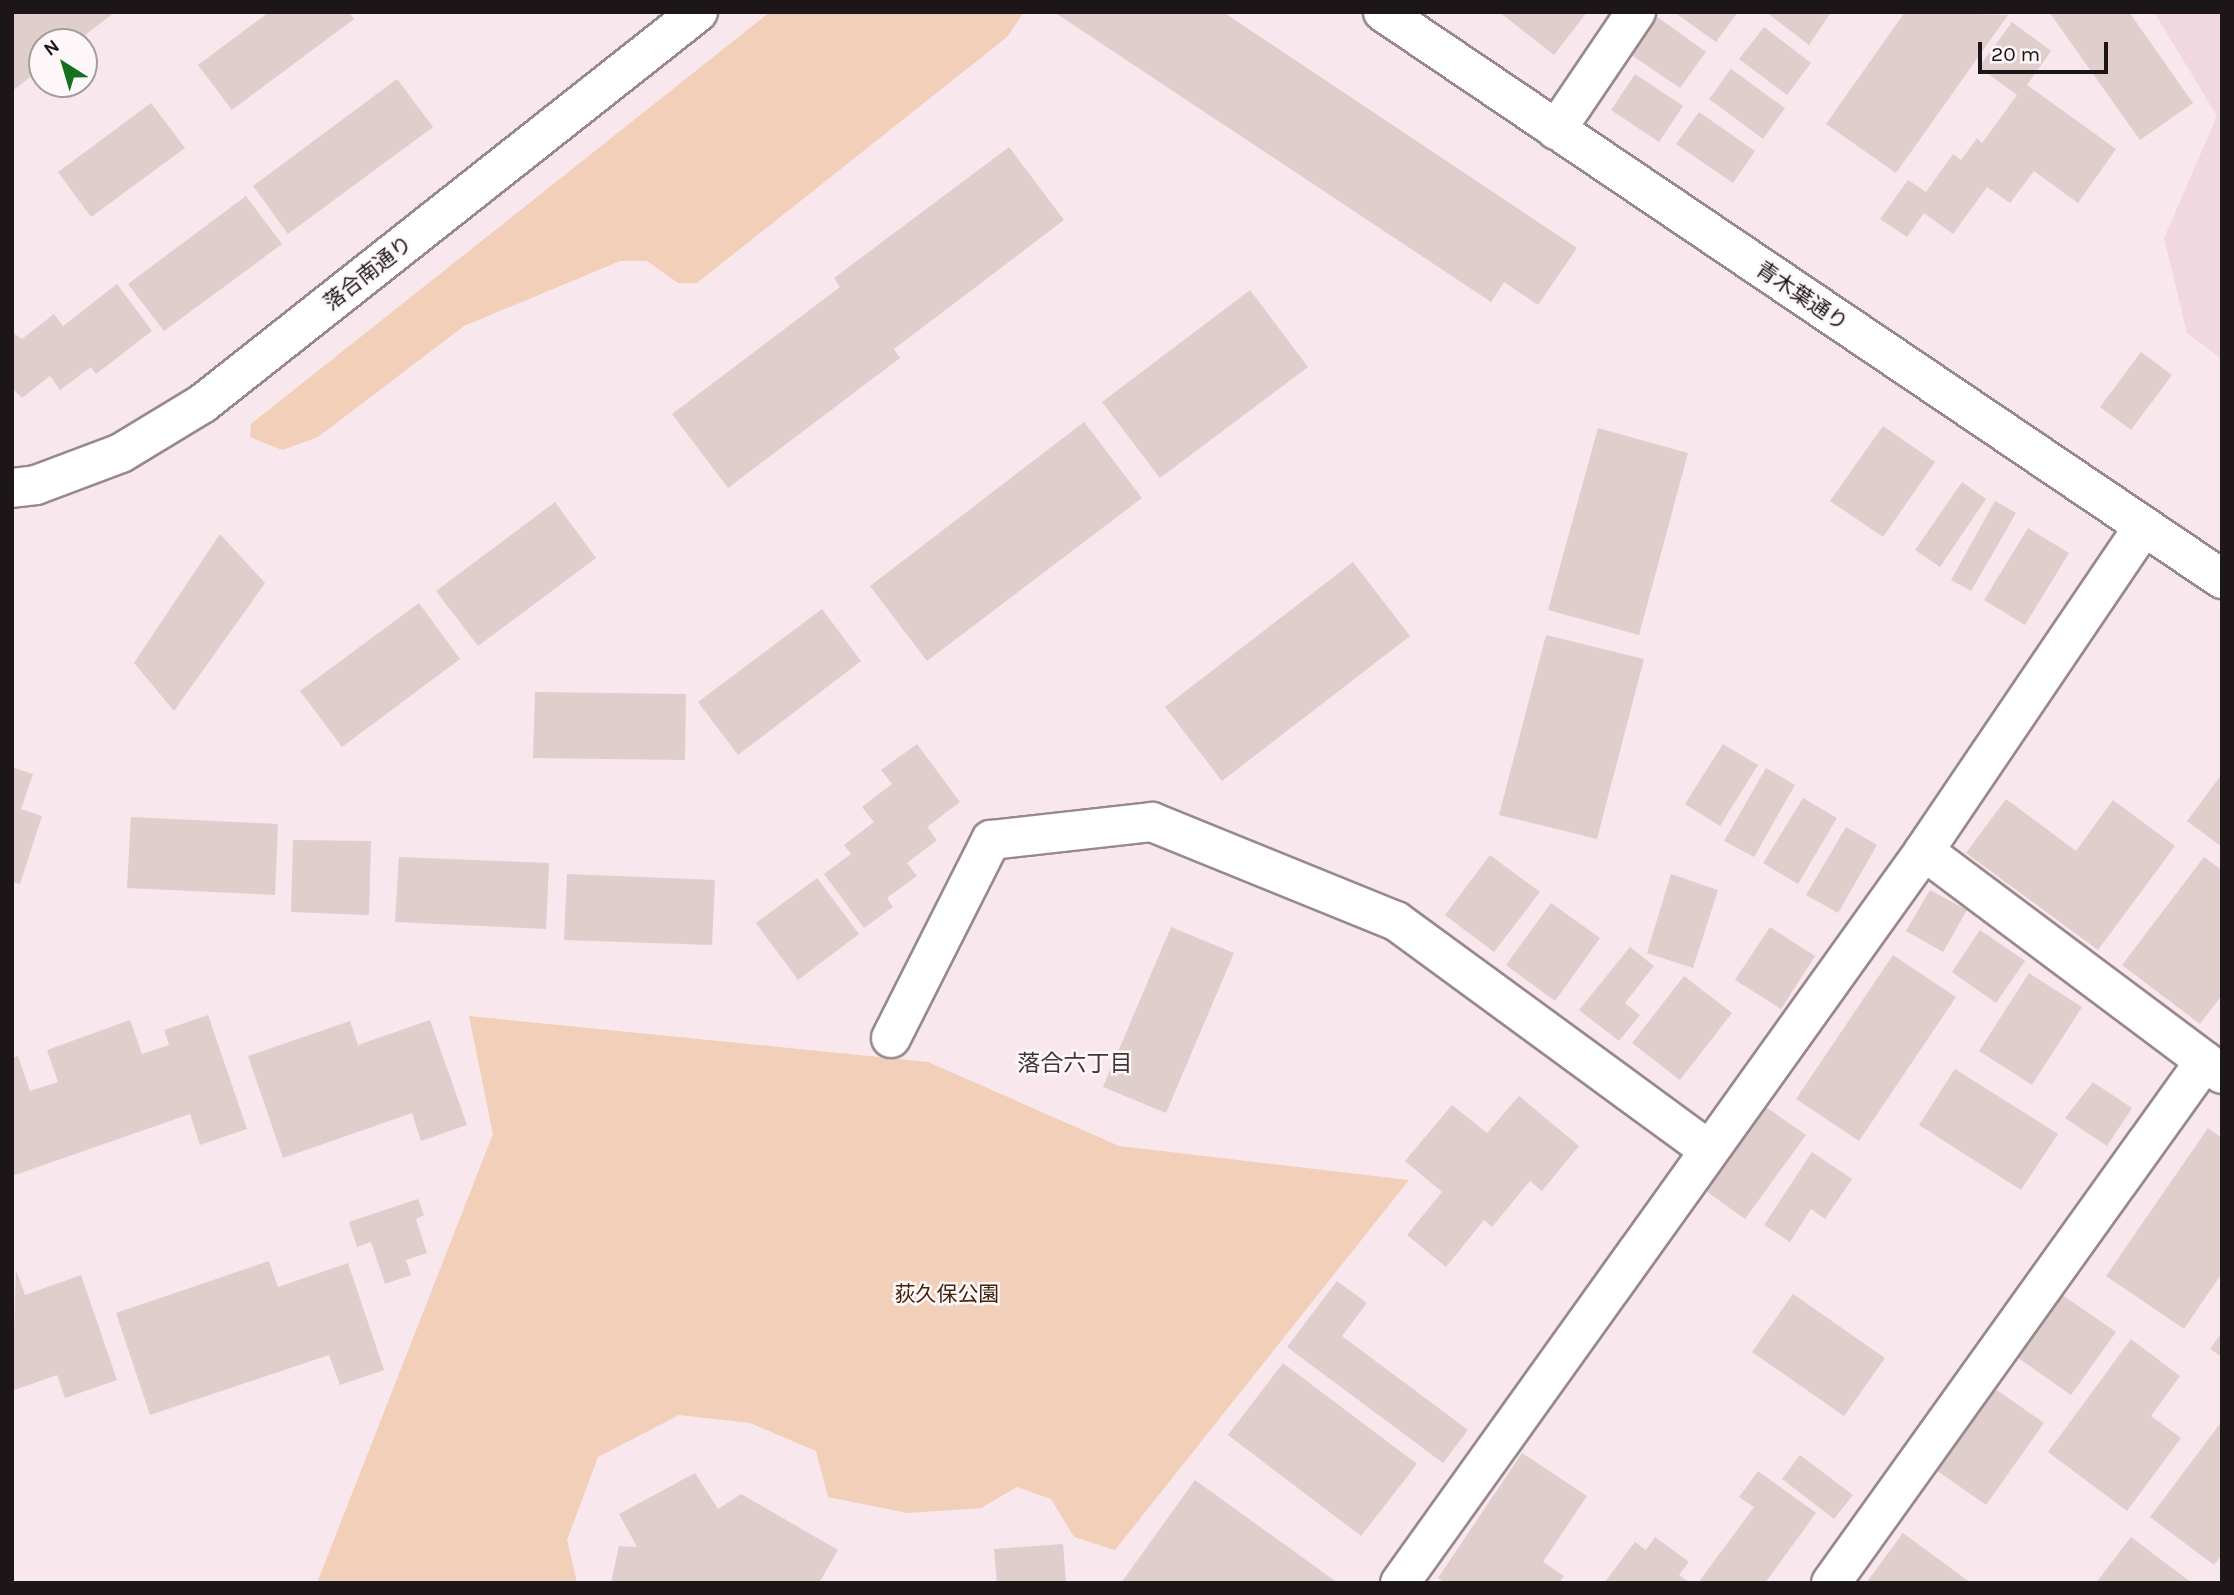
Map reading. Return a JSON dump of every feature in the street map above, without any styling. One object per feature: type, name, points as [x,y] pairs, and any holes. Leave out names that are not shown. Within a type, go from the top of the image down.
[{"type":"street","name":"落合南通り","points":[[12,488],[121,453],[202,404],[698,12]]},
{"type":"street","name":"青木葉通り","points":[[1383,12],[2222,579]]},
{"type":"street","points":[[1556,130],[1636,12]]},
{"type":"street","points":[[1400,1583],[1708,1149],[1924,851],[2144,527]]},
{"type":"street","points":[[891,1038],[991,840],[1152,822],[1396,921],[1708,1149]]},
{"type":"street","points":[[1831,1583],[2213,1067],[1924,851]]},
{"type":"shaded area","points":[[2154,12],[2222,12],[2222,359],[2187,333],[2164,238],[2217,116]]},
{"type":"green space","points":[[770,12],[1024,12],[1007,37],[697,283],[678,283],[647,261],[620,261],[464,326],[318,437],[282,450],[250,437],[251,424]]},
{"type":"green space","name":"荻久保公園","points":[[469,1016],[928,1062],[1119,1146],[1409,1180],[1115,1550],[1074,1537],[1051,1499],[1017,1487],[981,1508],[908,1513],[828,1497],[816,1451],[750,1423],[679,1415],[598,1457],[567,1540],[577,1583],[317,1583],[493,1134]]},
{"type":"building","points":[[12,12],[115,12],[94,28],[28,28],[28,79],[12,91]]},
{"type":"building","points":[[269,12],[349,12],[354,19],[232,110],[198,65]]},
{"type":"building","points":[[1054,12],[1223,12],[1577,248],[1538,305],[1504,282],[1491,302]]},
{"type":"building","points":[[1499,12],[1541,13],[1587,12],[1554,55]]},
{"type":"building","points":[[1674,12],[1738,12],[1716,42]]},
{"type":"building","points":[[1766,12],[1831,12],[1809,45]]},
{"type":"building","points":[[1905,12],[2008,15],[1896,173],[1826,124]]},
{"type":"building","points":[[2049,12],[2129,12],[2193,103],[2140,140]]},
{"type":"building","points":[[1656,16],[1706,52],[1680,88],[1630,54]]},
{"type":"building","points":[[2012,22],[2051,51],[2027,85],[2116,149],[2078,203],[2034,171],[2010,203],[1987,187],[1953,234],[1924,213],[1907,237],[1880,219],[1908,180],[1926,192],[1953,154],[1961,160],[1977,138],[1982,143],[2017,95],[1979,67]]},
{"type":"building","points":[[1764,27],[1811,63],[1787,95],[1739,59]]},
{"type":"building","points":[[1731,69],[1785,108],[1763,139],[1709,99]]},
{"type":"building","points":[[1635,74],[1683,106],[1659,142],[1611,110]]},
{"type":"building","points":[[397,79],[433,127],[288,234],[253,186]]},
{"type":"building","points":[[151,103],[185,148],[91,217],[58,172]]},
{"type":"building","points":[[1699,112],[1755,151],[1733,183],[1676,144]]},
{"type":"building","points":[[1009,147],[1064,220],[894,349],[900,358],[728,488],[672,414],[840,287],[834,278]]},
{"type":"building","points":[[246,196],[282,244],[164,331],[128,284]]},
{"type":"building","points":[[117,284],[152,331],[96,374],[91,367],[60,390],[50,376],[22,398],[12,388],[12,332],[22,339],[54,314],[63,326]]},
{"type":"building","points":[[1250,290],[1308,367],[1160,478],[1102,402]]},
{"type":"building","points":[[2141,352],[2172,375],[2131,430],[2100,407]]},
{"type":"building","points":[[1084,422],[1142,498],[927,661],[870,586]]},
{"type":"building","points":[[1883,426],[1935,462],[1883,537],[1830,501]]},
{"type":"building","points":[[1598,428],[1688,453],[1639,635],[1548,610]]},
{"type":"building","points":[[1962,482],[1986,499],[1940,567],[1915,550]]},
{"type":"building","points":[[1995,501],[2016,513],[1971,591],[1951,580]]},
{"type":"building","points":[[555,502],[596,558],[478,646],[436,591]]},
{"type":"building","points":[[2028,528],[2069,553],[2025,625],[1984,600]]},
{"type":"building","points":[[220,534],[265,583],[174,711],[134,663]]},
{"type":"building","points":[[1353,562],[1410,636],[1222,781],[1165,707]]},
{"type":"building","points":[[419,603],[460,659],[342,747],[300,691]]},
{"type":"building","points":[[822,609],[861,661],[738,755],[698,702]]},
{"type":"building","points":[[1546,635],[1644,659],[1597,839],[1499,815]]},
{"type":"building","points":[[535,692],[686,694],[685,760],[533,758]]},
{"type":"building","points":[[917,744],[960,802],[927,827],[937,840],[907,863],[917,876],[887,898],[893,907],[864,928],[824,874],[851,854],[844,845],[874,822],[862,807],[892,784],[881,770]]},
{"type":"building","points":[[1723,744],[1758,765],[1720,826],[1685,804]]},
{"type":"building","points":[[12,767],[33,774],[21,809],[42,816],[20,884],[12,882]]},
{"type":"building","points":[[1766,768],[1795,785],[1754,857],[1724,841]]},
{"type":"building","points":[[2222,774],[2222,847],[2187,821]]},
{"type":"building","points":[[1803,798],[1837,818],[1798,884],[1763,863]]},
{"type":"building","points":[[2006,799],[2076,851],[2113,800],[2175,846],[2098,950],[1966,853]]},
{"type":"building","points":[[131,817],[278,824],[275,895],[127,888]]},
{"type":"building","points":[[1846,827],[1877,845],[1838,913],[1806,895]]},
{"type":"building","points":[[293,840],[371,841],[369,915],[291,912]]},
{"type":"building","points":[[1490,855],[1540,892],[1494,952],[1445,915]]},
{"type":"building","points":[[399,857],[549,863],[546,929],[395,922]]},
{"type":"building","points":[[2204,857],[2222,870],[2222,995],[2200,1024],[2122,965]]},
{"type":"building","points":[[567,874],[715,880],[712,945],[564,940]]},
{"type":"building","points":[[1671,874],[1718,890],[1693,968],[1647,953]]},
{"type":"building","points":[[817,878],[859,934],[798,980],[756,923]]},
{"type":"building","points":[[1930,890],[1967,910],[1943,952],[1906,931]]},
{"type":"building","points":[[1551,903],[1600,938],[1555,1001],[1506,965]]},
{"type":"building","points":[[1171,927],[1234,953],[1166,1113],[1103,1087]]},
{"type":"building","points":[[1770,927],[1815,956],[1781,1009],[1735,980]]},
{"type":"building","points":[[1980,930],[2025,961],[1996,1003],[1952,972]]},
{"type":"building","points":[[1630,947],[1654,966],[1625,1003],[1640,1015],[1619,1041],[1579,1010]]},
{"type":"building","points":[[1893,955],[1956,997],[1859,1141],[1796,1099]]},
{"type":"building","points":[[2029,973],[2082,1007],[2032,1085],[1979,1051]]},
{"type":"building","points":[[1684,976],[1732,1013],[1680,1080],[1632,1043]]},
{"type":"building","points":[[208,1015],[247,1129],[200,1145],[190,1114],[12,1176],[12,1058],[18,1056],[30,1091],[58,1082],[47,1050],[130,1020],[142,1054],[169,1045],[164,1030]]},
{"type":"building","points":[[430,1020],[467,1125],[421,1141],[412,1113],[283,1158],[248,1056],[350,1021],[358,1045]]},
{"type":"building","points":[[1955,1069],[2058,1134],[2021,1190],[1919,1125]]},
{"type":"building","points":[[2093,1082],[2132,1108],[2107,1146],[2065,1118]]},
{"type":"building","points":[[1519,1096],[1579,1146],[1542,1191],[1530,1181],[1492,1227],[1484,1220],[1446,1267],[1407,1235],[1442,1192],[1405,1161],[1452,1105],[1487,1133]]},
{"type":"building","points":[[1766,1107],[1806,1135],[1745,1219],[1706,1191]]},
{"type":"building","points":[[2208,1128],[2222,1138],[2222,1273],[2184,1329],[2106,1276]]},
{"type":"building","points":[[1812,1152],[1852,1179],[1825,1219],[1811,1209],[1790,1242],[1764,1225]]},
{"type":"building","points":[[418,1199],[424,1215],[416,1219],[427,1253],[406,1260],[411,1275],[385,1284],[371,1242],[357,1247],[349,1222]]},
{"type":"building","points":[[269,1261],[278,1287],[348,1263],[384,1370],[340,1385],[329,1355],[150,1415],[116,1313]]},
{"type":"building","points":[[16,1270],[25,1295],[81,1275],[117,1380],[65,1398],[57,1375],[12,1391]]},
{"type":"building","points":[[1337,1281],[1367,1303],[1342,1336],[1468,1430],[1443,1463],[1287,1347]]},
{"type":"building","points":[[2058,1292],[2116,1332],[2071,1395],[2014,1355]]},
{"type":"building","points":[[1793,1294],[1885,1358],[1844,1416],[1752,1352]]},
{"type":"building","points":[[2222,1332],[2222,1357],[2210,1349]]},
{"type":"building","points":[[2131,1339],[2180,1376],[2151,1416],[2181,1438],[2127,1511],[2048,1452]]},
{"type":"building","points":[[1283,1363],[1417,1464],[1361,1536],[1228,1435]]},
{"type":"building","points":[[1994,1388],[2044,1423],[1986,1505],[1936,1470]]},
{"type":"building","points":[[2222,1421],[2222,1554],[2214,1565],[2150,1517]]},
{"type":"building","points":[[1522,1453],[1587,1496],[1543,1562],[1564,1576],[1559,1583],[1445,1583],[1438,1578]]},
{"type":"building","points":[[1800,1455],[1853,1495],[1834,1519],[1782,1479]]},
{"type":"building","points":[[1758,1471],[1816,1513],[1765,1583],[1698,1583],[1754,1507],[1739,1497]]},
{"type":"building","points":[[695,1473],[718,1509],[741,1494],[838,1550],[819,1583],[611,1583],[619,1546],[637,1547],[619,1514]]},
{"type":"building","points":[[1195,1480],[1338,1583],[1121,1583]]},
{"type":"building","points":[[1903,1533],[1971,1583],[1866,1583]]},
{"type":"building","points":[[1655,1537],[1689,1562],[1679,1575],[1690,1583],[1604,1583],[1635,1542],[1646,1550]]},
{"type":"building","points":[[2131,1537],[2192,1583],[2096,1583]]},
{"type":"building","points":[[1063,1544],[1066,1583],[997,1583],[994,1549]]},
{"type":"district","name":"落合六丁目","points":[[1075,1064]]}]
